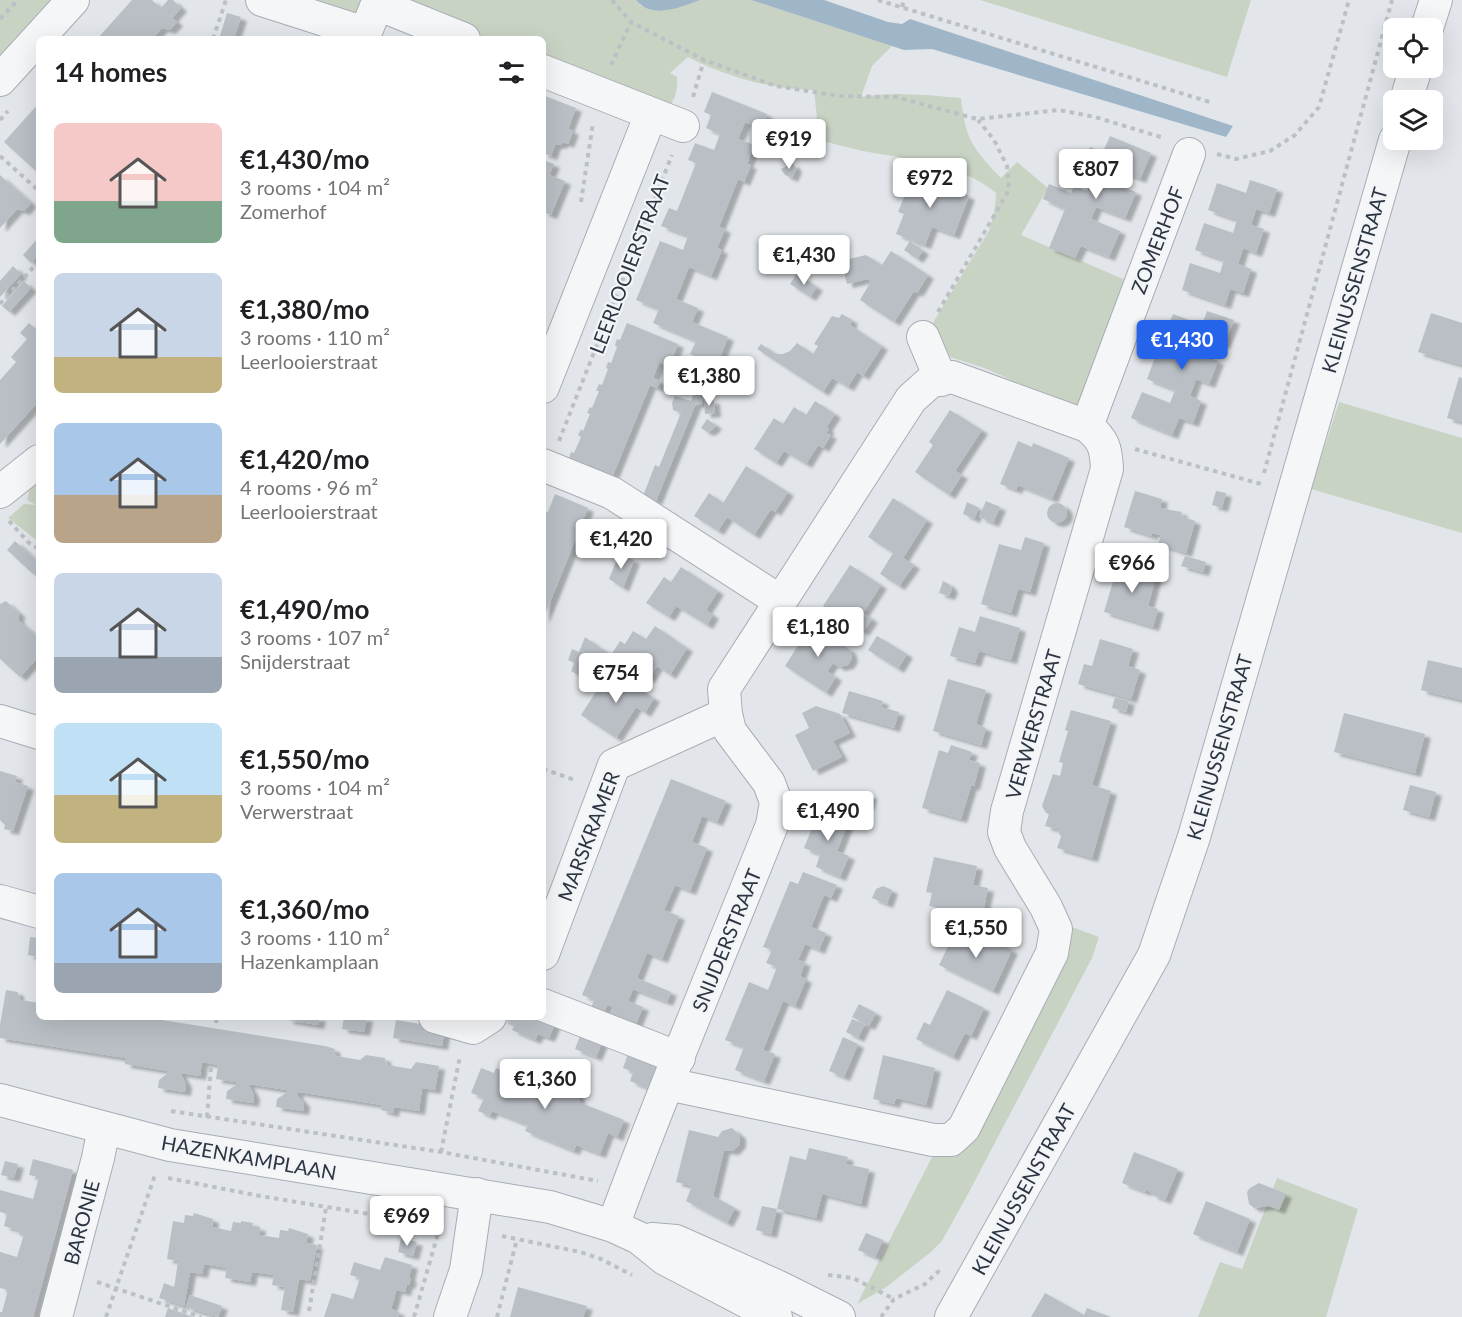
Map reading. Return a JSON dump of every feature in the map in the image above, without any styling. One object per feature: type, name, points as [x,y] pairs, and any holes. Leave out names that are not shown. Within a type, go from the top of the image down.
[{"type":"street","points":[[40,36],[73,0]]},
{"type":"street","points":[[262,0],[364,36],[377,4],[457,36]]},
{"type":"street","points":[[1430,18],[1436,0]]},
{"type":"street","points":[[0,80],[36,41]]},
{"type":"street","points":[[546,72],[683,126]]},
{"type":"street","name":"LEERLOOIERSTRAAT","points":[[546,379],[651,114]]},
{"type":"street","name":"ZOMERHOF","points":[[1087,426],[1192,149]]},
{"type":"street","name":"KLEINUSSENSTRAAT","points":[[951,1317],[1154,954],[1194,837],[1392,150]]},
{"type":"street","points":[[923,337],[941,380]]},
{"type":"street","points":[[546,466],[612,493],[780,601],[911,399],[930,382],[952,377],[1087,426],[1100,436],[1106,452]]},
{"type":"street","name":"VERWERSTRAAT","points":[[546,1007],[673,1071],[933,1140],[951,1140],[964,1128],[1052,953],[1056,929],[1046,907],[1010,848],[1004,832],[1007,811],[1107,469],[1106,452]]},
{"type":"street","points":[[4,506],[36,465]]},
{"type":"street","name":"SNIJDERSTRAAT","points":[[626,1232],[673,1071],[772,825],[776,802],[769,783],[730,732],[724,689],[780,601]]},
{"type":"street","name":"MARSKRAMER","points":[[546,938],[553,899],[614,765],[726,714]]},
{"type":"street","points":[[0,721],[36,732]]},
{"type":"street","points":[[0,901],[36,911]]},
{"type":"street","points":[[461,1020],[478,1022]]},
{"type":"street","name":"HAZENKAMPLAAN","points":[[0,1100],[170,1145],[550,1207],[626,1232],[676,1241],[779,1287],[839,1317]]},
{"type":"street","name":"BARONIE","points":[[56,1317],[104,1128]]},
{"type":"street","points":[[450,1317],[466,1270],[477,1194]]},
{"type":"street","name":"HAZENKAMPLAAN","points":[[626,1232],[665,1259],[776,1317]]},
{"type":"path","points":[[0,19],[18,0]]},
{"type":"path","points":[[214,36],[226,0]]},
{"type":"path","points":[[612,0],[631,22],[704,60],[776,86],[838,96],[897,97],[977,119],[1059,110],[1095,117],[1192,149],[1236,159],[1270,151],[1295,135],[1319,107],[1349,0]]},
{"type":"path","points":[[878,0],[1213,103]]},
{"type":"path","points":[[902,7],[904,0]]},
{"type":"path","points":[[1258,495],[1392,0]]},
{"type":"path","points":[[580,210],[598,92],[631,22]]},
{"type":"path","name":"LEERLOOIERSTRAAT","points":[[546,466],[683,126],[704,60]]},
{"type":"path","points":[[0,156],[36,189]]},
{"type":"path","points":[[0,304],[36,264]]},
{"type":"path","points":[[1106,452],[1128,447],[1261,484]]},
{"type":"path","points":[[4,506],[29,543],[36,547]]},
{"type":"path","points":[[441,1152],[478,1022]]},
{"type":"path","points":[[207,1117],[211,1067]]},
{"type":"path","points":[[106,1317],[155,1174],[181,1182],[326,1208],[472,1230],[580,1252],[601,1259],[641,1279]]},
{"type":"path","points":[[309,1311],[326,1208]]},
{"type":"path","points":[[414,1317],[440,1226]]},
{"type":"path","points":[[497,1317],[517,1239]]},
{"type":"path","points":[[881,1317],[894,1299],[925,1284],[941,1268],[947,1258]]},
{"type":"path","points":[[68,1272],[201,1317]]},
{"type":"green space","points":[[0,0],[52,0],[0,57]]},
{"type":"green space","points":[[302,0],[636,0],[641,6],[691,3],[700,0],[751,0],[892,46],[872,66],[861,97],[899,94],[961,98],[965,124],[972,142],[1001,178],[1017,162],[1048,188],[1021,235],[1130,282],[1078,409],[984,368],[935,352],[929,337],[934,321],[990,229],[996,193],[983,183],[950,169],[809,137],[817,119],[814,90],[749,81],[688,57],[670,73],[677,77],[675,96],[670,105],[657,118],[546,80],[546,36],[430,36],[381,15],[372,23]]},
{"type":"green space","points":[[980,0],[1251,0],[1227,77]]},
{"type":"green space","points":[[1339,402],[1462,438],[1462,533],[1311,489]]},
{"type":"green space","points":[[36,481],[36,505],[27,500],[31,485]]},
{"type":"green space","points":[[24,504],[36,505],[36,540],[8,518]]},
{"type":"green space","points":[[1053,920],[1099,937],[1092,958],[942,1241],[885,1288],[857,1304]]},
{"type":"green space","points":[[1277,1178],[1358,1209],[1326,1317],[1198,1317],[1220,1262],[1242,1269]]},
{"type":"water","points":[[636,0],[700,0],[658,11],[643,6]]},
{"type":"water","points":[[751,0],[824,0],[888,22],[902,24],[910,19],[1233,126],[1226,137],[932,49],[904,50]]},
{"type":"building","points":[[132,0],[152,0],[161,8],[168,0],[173,0],[181,8],[172,18],[177,22],[170,30],[162,28],[155,36],[100,36]]},
{"type":"building","points":[[227,13],[241,17],[235,36],[220,36]]},
{"type":"building","points":[[712,92],[767,114],[761,129],[745,122],[738,139],[754,145],[747,164],[751,165],[744,182],[738,179],[719,227],[725,229],[717,248],[722,250],[711,276],[689,267],[676,299],[698,308],[692,322],[728,337],[717,365],[690,354],[696,341],[653,323],[659,309],[636,300],[660,241],[683,250],[688,236],[661,226],[669,208],[677,211],[696,163],[688,160],[695,143],[714,150],[720,134],[706,128],[711,115],[704,112]]},
{"type":"building","points":[[546,96],[576,108],[568,129],[573,131],[568,144],[563,142],[555,145],[551,156],[546,154]]},
{"type":"building","points":[[36,106],[36,171],[4,142]]},
{"type":"building","points":[[1110,136],[1151,153],[1140,179],[1112,168],[1107,181],[1136,192],[1125,218],[1096,207],[1091,219],[1120,231],[1109,257],[1081,246],[1075,258],[1049,248],[1065,209],[1043,199],[1049,184],[1071,193],[1074,186],[1087,191],[1094,176],[1081,170],[1090,147],[1103,152]]},
{"type":"building","points":[[546,161],[554,164],[549,175],[565,181],[551,215],[546,213]]},
{"type":"building","points":[[793,163],[796,169],[792,178],[785,175],[781,169]]},
{"type":"building","points":[[914,173],[969,196],[954,235],[932,227],[925,245],[896,234],[904,214],[898,212]]},
{"type":"building","points":[[0,175],[31,203],[24,211],[17,209],[0,228]]},
{"type":"building","points":[[1250,180],[1277,189],[1269,213],[1256,209],[1251,225],[1264,229],[1256,253],[1243,248],[1238,264],[1251,269],[1243,293],[1230,289],[1225,305],[1182,290],[1190,263],[1220,273],[1224,260],[1195,250],[1204,223],[1233,233],[1237,220],[1208,210],[1217,183],[1246,193]]},
{"type":"building","points":[[36,240],[36,257],[31,263],[23,255]]},
{"type":"building","points":[[910,241],[923,251],[917,259],[904,250]]},
{"type":"building","points":[[891,251],[928,275],[917,293],[914,291],[894,322],[860,300],[871,281],[867,279],[847,284],[841,261],[866,255],[882,265]]},
{"type":"building","points":[[13,266],[21,274],[0,297],[0,281]]},
{"type":"building","points":[[797,274],[817,287],[810,297],[790,284]]},
{"type":"building","points":[[24,281],[31,288],[9,312],[2,306]]},
{"type":"building","points":[[1207,311],[1234,320],[1224,345],[1212,340],[1206,356],[1218,361],[1209,384],[1196,379],[1190,396],[1201,401],[1193,423],[1179,418],[1172,435],[1131,418],[1142,392],[1170,403],[1175,390],[1147,379],[1157,352],[1186,364],[1191,352],[1162,340],[1173,314],[1202,325]]},
{"type":"building","points":[[1431,313],[1462,323],[1462,365],[1418,352]]},
{"type":"building","points":[[842,314],[852,320],[850,325],[882,346],[863,376],[857,372],[848,387],[832,378],[823,392],[757,349],[761,344],[776,354],[783,354],[790,351],[797,343],[813,354],[818,346],[814,344],[832,316],[839,318]]},
{"type":"building","points":[[29,323],[36,329],[36,404],[0,444],[0,380],[16,362],[11,357],[27,339],[20,333]]},
{"type":"building","points":[[627,323],[678,344],[669,367],[659,362],[653,378],[660,381],[657,388],[650,385],[613,475],[569,458],[571,452],[574,453],[581,437],[578,435],[581,429],[583,431],[590,414],[587,413],[590,407],[592,408],[599,391],[596,391],[599,384],[602,385],[608,362],[611,363],[617,347],[615,345],[617,339],[620,340]]},
{"type":"building","points":[[1459,377],[1462,378],[1462,422],[1447,418]]},
{"type":"building","points":[[700,379],[710,383],[701,405],[696,403],[656,501],[643,496],[655,465],[659,467],[681,413],[673,410],[672,403],[675,396],[691,401]]},
{"type":"building","points":[[704,400],[714,400],[715,413],[705,414]]},
{"type":"building","points":[[815,401],[835,414],[826,428],[829,429],[826,433],[831,435],[823,448],[818,445],[806,464],[784,451],[776,463],[754,449],[774,418],[783,424],[794,407],[806,415]]},
{"type":"building","points":[[950,410],[982,430],[955,471],[962,475],[949,495],[915,472],[933,445],[929,442]]},
{"type":"building","points":[[707,419],[716,425],[707,432],[701,428]]},
{"type":"building","points":[[1018,441],[1032,447],[1033,443],[1069,458],[1052,499],[1018,485],[1016,490],[1000,484]]},
{"type":"building","points":[[746,466],[788,492],[775,512],[771,509],[754,535],[727,517],[718,531],[694,516],[709,493],[723,503]]},
{"type":"building","points":[[1135,491],[1162,499],[1160,508],[1182,512],[1181,516],[1195,521],[1186,553],[1158,544],[1161,535],[1152,533],[1152,536],[1124,527]]},
{"type":"building","points":[[1216,491],[1226,493],[1222,508],[1212,505]]},
{"type":"building","points":[[555,494],[588,508],[546,613],[546,512],[548,512]]},
{"type":"building","points":[[893,498],[927,520],[903,558],[914,565],[899,586],[880,574],[893,553],[868,537]]},
{"type":"building","points":[[986,501],[1000,507],[993,523],[979,517]]},
{"type":"building","points":[[967,502],[979,508],[974,519],[963,514]]},
{"type":"building","points":[[1057,503],[1064,506],[1067,513],[1064,520],[1057,523],[1050,520],[1047,513],[1050,506]]},
{"type":"building","points":[[1025,537],[1044,543],[1030,592],[1018,589],[1011,613],[981,604],[999,544],[1021,550]]},
{"type":"building","points":[[15,541],[36,560],[36,570],[33,574],[7,550]]},
{"type":"building","points":[[619,554],[634,560],[623,588],[609,579]]},
{"type":"building","points":[[1185,556],[1206,562],[1203,572],[1181,566]]},
{"type":"building","points":[[1119,561],[1157,572],[1148,606],[1158,609],[1153,627],[1104,612]]},
{"type":"building","points":[[850,565],[881,585],[863,613],[872,619],[863,632],[823,606]]},
{"type":"building","points":[[681,567],[718,591],[706,610],[713,615],[707,625],[676,606],[669,617],[646,603],[664,577],[671,582]]},
{"type":"building","points":[[943,581],[952,589],[949,596],[939,593]]},
{"type":"building","points":[[6,601],[20,614],[19,621],[36,635],[36,659],[20,677],[0,659],[0,604]]},
{"type":"building","points":[[980,616],[1020,628],[1011,660],[979,651],[975,663],[950,656],[959,627],[975,632]]},
{"type":"building","points":[[811,625],[850,650],[852,658],[848,665],[839,667],[833,663],[827,671],[836,677],[826,693],[785,666]]},
{"type":"building","points":[[655,626],[687,648],[670,675],[657,666],[649,679],[615,657],[605,672],[590,662],[581,677],[571,671],[574,663],[568,660],[572,649],[579,652],[585,637],[611,655],[620,641],[625,644],[633,631],[646,639]]},
{"type":"building","points":[[877,636],[907,654],[898,669],[868,650]]},
{"type":"building","points":[[1100,639],[1133,649],[1128,666],[1140,670],[1131,699],[1078,684],[1084,664],[1092,666]]},
{"type":"building","points":[[1428,660],[1462,668],[1462,700],[1421,690]]},
{"type":"building","points":[[610,670],[654,698],[645,713],[636,707],[616,738],[581,715]]},
{"type":"building","points":[[948,679],[986,690],[976,724],[986,728],[981,745],[933,731]]},
{"type":"building","points":[[849,691],[883,701],[881,707],[899,712],[894,728],[842,713]]},
{"type":"building","points":[[1115,697],[1129,701],[1126,712],[1112,708]]},
{"type":"building","points":[[816,706],[840,714],[850,733],[833,741],[842,757],[813,771],[795,735],[809,728],[802,713]]},
{"type":"building","points":[[1071,710],[1111,721],[1092,785],[1111,791],[1092,858],[1057,848],[1061,837],[1057,829],[1045,826],[1049,814],[1042,806],[1053,774],[1060,776],[1063,763],[1059,762]]},
{"type":"building","points":[[1344,713],[1425,734],[1415,773],[1334,752]]},
{"type":"building","points":[[951,745],[972,752],[969,760],[980,763],[961,819],[922,808],[939,750],[948,753]]},
{"type":"building","points":[[0,771],[17,776],[15,782],[28,786],[13,831],[4,829],[5,825],[0,820]]},
{"type":"building","points":[[671,779],[726,801],[717,822],[702,816],[692,842],[707,848],[690,891],[675,885],[664,910],[679,916],[662,959],[647,953],[637,978],[671,992],[667,1002],[633,989],[628,1001],[643,1007],[634,1029],[609,1018],[613,1007],[607,1005],[604,1013],[591,1008],[594,1000],[582,995]]},
{"type":"building","points":[[1410,785],[1436,792],[1429,817],[1403,810]]},
{"type":"building","points":[[854,791],[871,795],[868,806],[850,801]]},
{"type":"building","points":[[820,808],[849,820],[837,851],[849,856],[840,877],[816,867],[820,854],[804,848]]},
{"type":"building","points":[[934,857],[977,866],[973,885],[988,888],[982,917],[929,906],[932,893],[926,892]]},
{"type":"building","points":[[803,872],[837,885],[831,898],[824,895],[811,927],[826,933],[819,950],[805,944],[798,960],[805,962],[800,976],[806,979],[795,1006],[783,1001],[763,1050],[775,1054],[764,1081],[735,1070],[744,1047],[725,1040],[749,982],[768,990],[777,967],[766,963],[772,950],[763,947],[790,881],[798,884]]},
{"type":"building","points":[[883,886],[892,890],[887,904],[872,898],[876,889]]},
{"type":"building","points":[[956,930],[979,941],[982,935],[1012,950],[993,991],[939,965]]},
{"type":"building","points":[[30,937],[36,938],[36,956],[28,955]]},
{"type":"building","points":[[6,990],[18,992],[21,1000],[36,1002],[36,1020],[162,1020],[325,1046],[335,1049],[334,1053],[337,1056],[360,1060],[366,1055],[385,1058],[388,1065],[411,1069],[416,1062],[439,1066],[435,1090],[422,1088],[419,1111],[394,1107],[393,1113],[381,1110],[382,1105],[298,1092],[297,1095],[304,1103],[303,1111],[276,1107],[277,1099],[286,1093],[286,1090],[255,1085],[248,1084],[254,1095],[253,1103],[226,1099],[227,1091],[236,1085],[236,1082],[216,1079],[218,1065],[202,1062],[200,1076],[180,1073],[186,1084],[185,1092],[158,1088],[159,1080],[168,1071],[125,1064],[125,1058],[0,1038]]},
{"type":"building","points":[[947,990],[984,1008],[971,1036],[965,1033],[953,1057],[916,1039],[924,1022],[930,1025]]},
{"type":"building","points":[[859,1004],[876,1013],[869,1026],[852,1017]]},
{"type":"building","points":[[546,1018],[556,1021],[549,1038],[538,1034],[535,1040],[512,1030],[515,1024],[504,1020],[546,1020]]},
{"type":"building","points":[[852,1019],[865,1024],[858,1038],[846,1032]]},
{"type":"building","points":[[287,1020],[319,1020],[318,1025]]},
{"type":"building","points":[[344,1020],[366,1020],[364,1032],[342,1029]]},
{"type":"building","points":[[396,1020],[445,1028],[442,1046],[393,1038]]},
{"type":"building","points":[[582,1031],[603,1040],[596,1057],[575,1049]]},
{"type":"building","points":[[843,1037],[858,1044],[844,1077],[829,1071]]},
{"type":"building","points":[[629,1051],[658,1063],[648,1088],[630,1081],[633,1072],[623,1068]]},
{"type":"building","points":[[883,1055],[935,1068],[926,1105],[896,1098],[894,1104],[873,1099]]},
{"type":"building","points":[[481,1068],[494,1073],[496,1068],[508,1073],[513,1069],[532,1076],[533,1084],[542,1088],[554,1092],[560,1087],[579,1094],[578,1098],[581,1103],[624,1120],[617,1137],[608,1133],[600,1154],[576,1145],[574,1151],[525,1131],[528,1125],[492,1111],[490,1116],[478,1111],[484,1098],[471,1093]]},
{"type":"building","points":[[732,1128],[740,1135],[740,1144],[733,1151],[724,1150],[713,1196],[735,1208],[727,1223],[686,1201],[692,1186],[676,1182],[689,1130],[718,1137],[722,1131]]},
{"type":"building","points":[[809,1148],[848,1157],[846,1164],[869,1169],[861,1204],[822,1194],[816,1218],[777,1209],[790,1156],[806,1160]]},
{"type":"building","points":[[1134,1152],[1178,1169],[1165,1200],[1146,1190],[1145,1192],[1122,1183]]},
{"type":"building","points":[[33,1159],[73,1170],[33,1317],[0,1317],[8,1290],[0,1288],[0,1252],[17,1257],[24,1234],[4,1226],[7,1214],[0,1212],[0,1190],[33,1199],[39,1177],[29,1175]]},
{"type":"building","points":[[5,1161],[18,1164],[14,1178],[1,1175]]},
{"type":"building","points":[[1259,1183],[1286,1194],[1279,1210],[1269,1206],[1254,1208],[1249,1204],[1247,1192]]},
{"type":"building","points":[[1206,1201],[1250,1219],[1237,1252],[1193,1234]]},
{"type":"building","points":[[762,1206],[777,1209],[771,1234],[756,1230]]},
{"type":"building","points":[[194,1213],[213,1219],[212,1227],[231,1231],[233,1222],[241,1223],[241,1221],[260,1227],[259,1235],[279,1238],[280,1230],[288,1231],[289,1228],[308,1234],[306,1243],[317,1245],[310,1281],[299,1279],[293,1312],[281,1310],[285,1287],[272,1285],[274,1275],[252,1272],[250,1282],[225,1278],[227,1268],[204,1264],[202,1274],[190,1272],[184,1306],[159,1298],[164,1283],[174,1287],[175,1282],[178,1261],[167,1259],[173,1221],[184,1223],[185,1215],[193,1216]]},
{"type":"building","points":[[866,1233],[883,1240],[875,1257],[858,1250]]},
{"type":"building","points":[[401,1238],[417,1242],[413,1256],[398,1252]]},
{"type":"building","points":[[385,1257],[412,1265],[409,1278],[411,1279],[405,1292],[396,1290],[391,1309],[399,1312],[398,1317],[324,1317],[332,1293],[353,1299],[360,1278],[350,1275],[354,1262],[380,1270]]},
{"type":"building","points":[[518,1287],[587,1306],[583,1317],[510,1317]]},
{"type":"building","points":[[1045,1293],[1084,1315],[1087,1308],[1111,1317],[1031,1317]]},
{"type":"building","points":[[190,1295],[222,1306],[218,1317],[186,1307]]},
{"type":"building","points":[[168,1308],[193,1317],[165,1317]]}]
